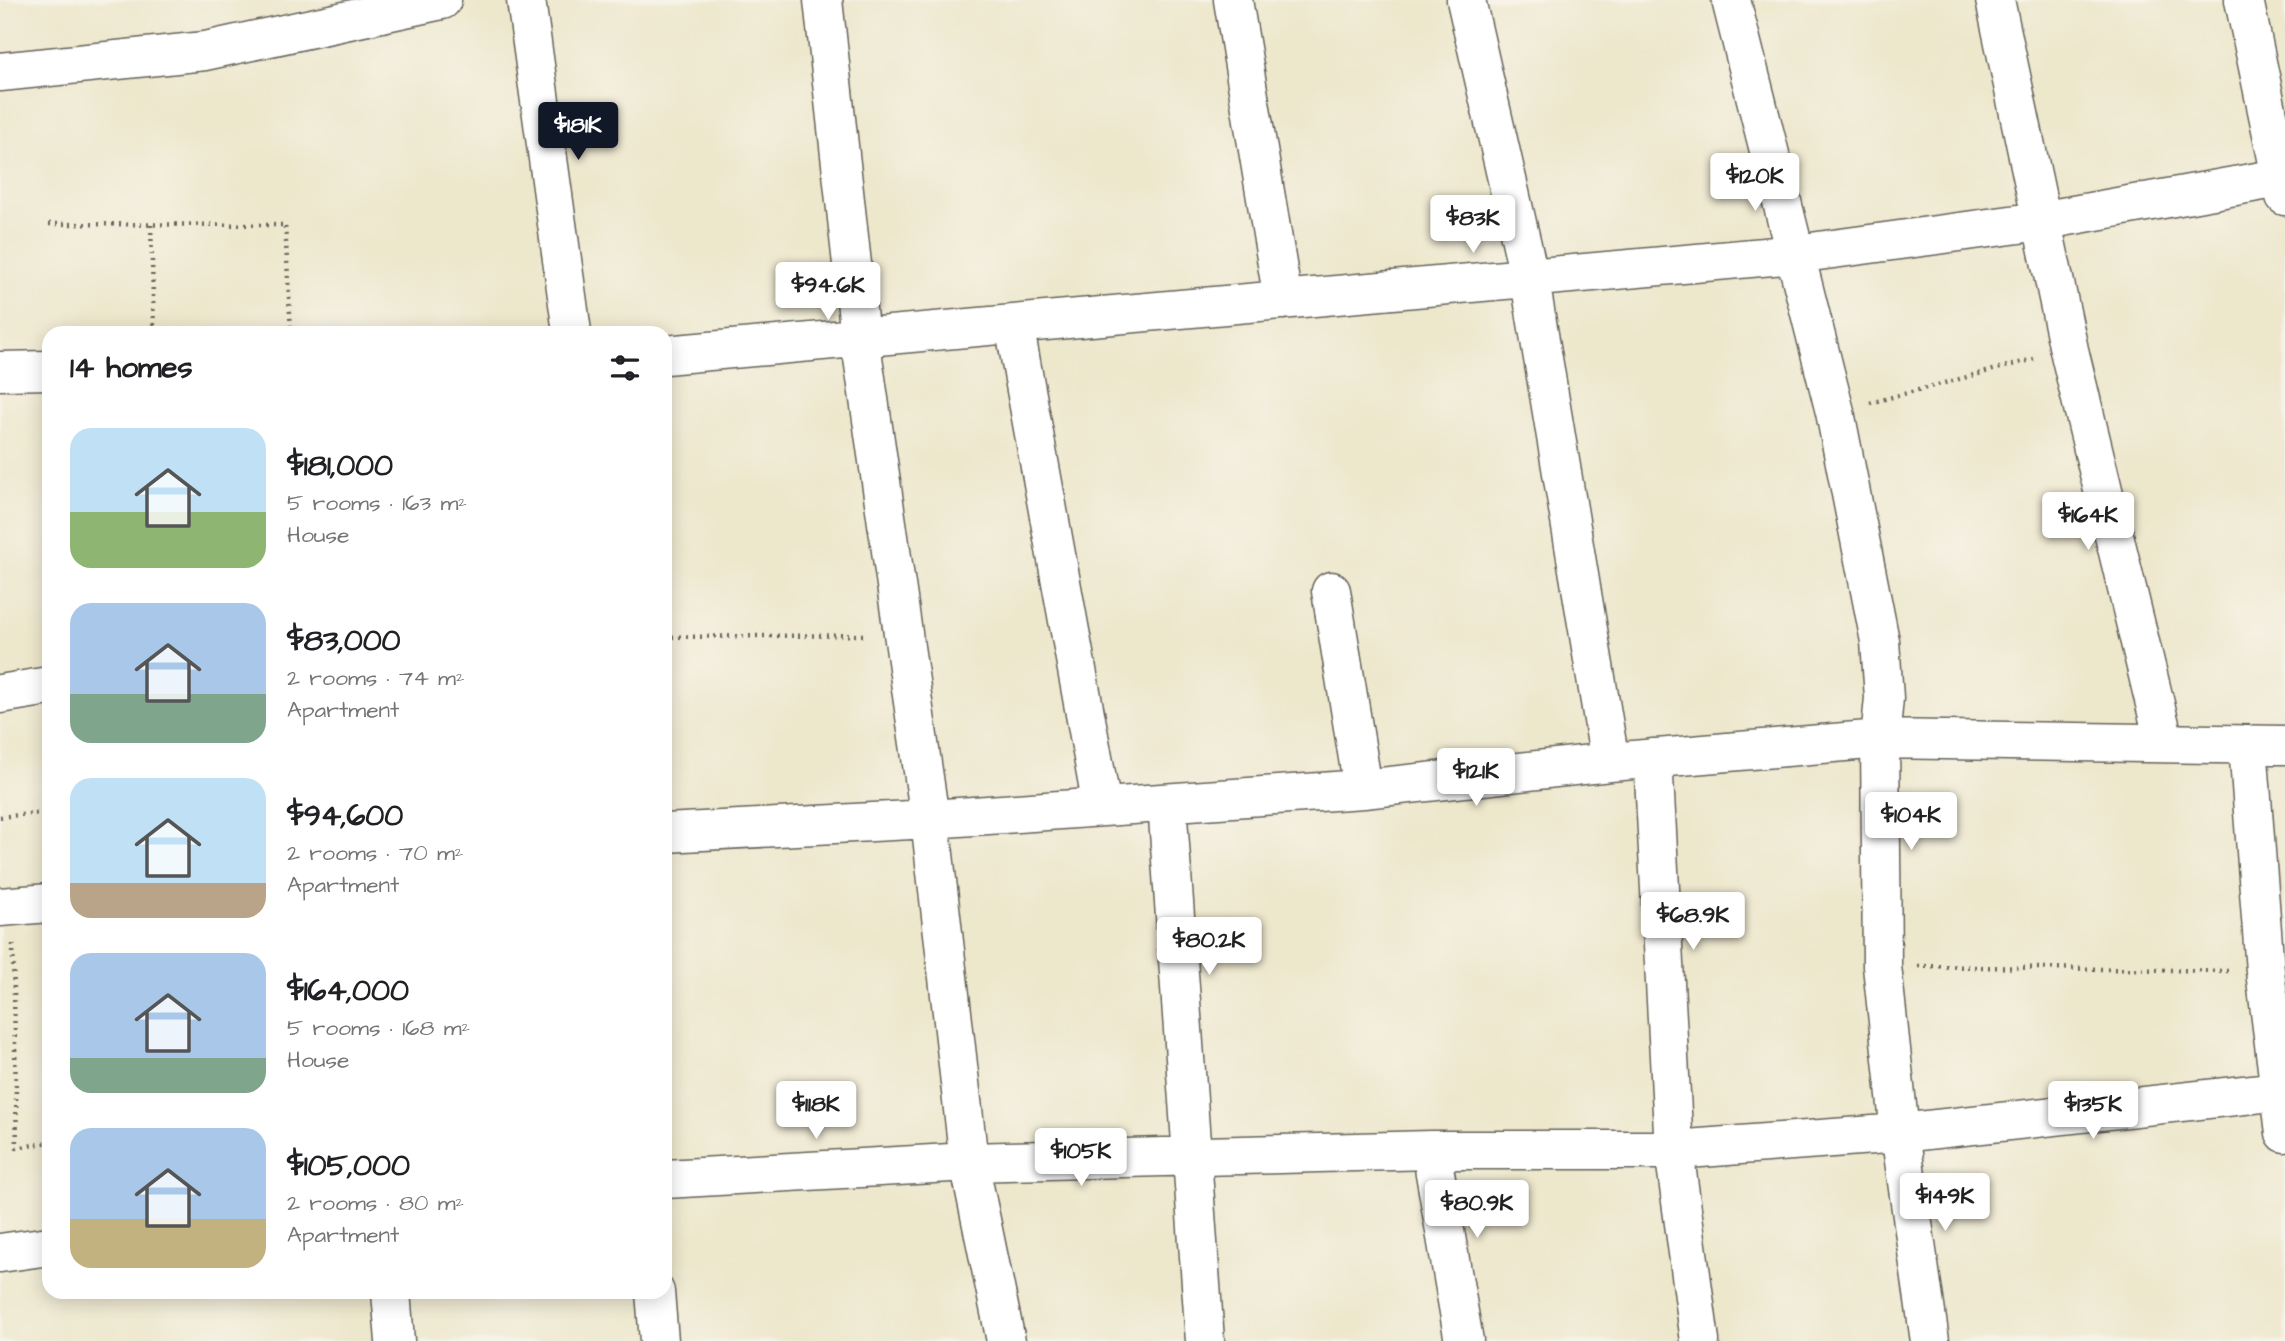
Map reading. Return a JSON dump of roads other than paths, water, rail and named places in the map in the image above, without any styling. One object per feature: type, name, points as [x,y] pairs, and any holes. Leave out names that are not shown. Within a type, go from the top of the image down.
[{"type":"street","points":[[0,72],[205,51],[442,0]]},
{"type":"street","points":[[526,0],[571,326]]},
{"type":"street","points":[[823,0],[860,337],[930,819],[970,1162],[1006,1341]]},
{"type":"street","points":[[1233,0],[1283,300]]},
{"type":"street","points":[[1466,0],[1530,280],[1610,762]]},
{"type":"street","points":[[1731,0],[1835,412],[1880,640],[1884,698],[1880,739],[1882,965],[1900,1133],[1930,1341]]},
{"type":"street","points":[[1995,0],[2069,350],[2164,741]]},
{"type":"street","points":[[672,354],[1530,280],[1796,254],[2284,184],[2244,0]]},
{"type":"street","points":[[1014,324],[1102,807]]},
{"type":"street","points":[[0,371],[42,370]]},
{"type":"street","points":[[1331,591],[1363,789]]},
{"type":"street","points":[[0,695],[42,687]]},
{"type":"street","points":[[672,833],[930,819],[1363,789],[1610,762],[1880,739],[2164,741],[2267,745],[2265,971],[2285,1133]]},
{"type":"street","points":[[1653,758],[1674,1150],[1700,1341]]},
{"type":"street","points":[[1167,803],[1205,1341]]},
{"type":"street","points":[[672,1179],[970,1162],[1431,1150],[1674,1150],[1900,1133],[2282,1094]]},
{"type":"street","points":[[1431,1150],[1464,1341]]},
{"type":"street","points":[[0,1253],[42,1247]]},
{"type":"street","points":[[392,1299],[396,1341]]},
{"type":"street","points":[[656,1299],[659,1341]]}]
